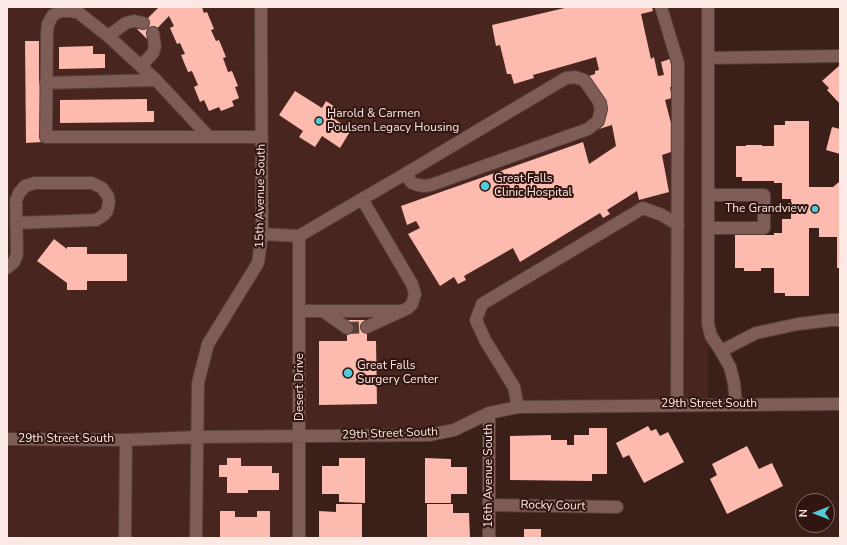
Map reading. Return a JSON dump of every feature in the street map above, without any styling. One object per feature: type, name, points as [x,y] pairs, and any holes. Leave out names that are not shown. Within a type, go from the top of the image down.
[{"type":"street","name":"15th Avenue South","points":[[196,538],[198,383],[208,344],[258,263],[262,234],[261,7]]},
{"type":"street","points":[[661,7],[678,63],[677,404]]},
{"type":"street","points":[[708,7],[708,324],[711,336],[730,367],[734,383],[736,404]]},
{"type":"street","points":[[209,137],[156,80],[108,36],[79,13],[61,11],[53,15],[46,32],[46,137],[209,137],[262,137]]},
{"type":"street","points":[[108,36],[126,23],[134,21],[143,23]]},
{"type":"street","points":[[141,66],[153,53],[155,46],[155,38],[153,33]]},
{"type":"street","points":[[708,58],[840,56]]},
{"type":"street","points":[[262,234],[299,236],[570,77],[584,80],[600,103],[601,109],[598,122],[588,130],[431,185],[418,186],[405,174]]},
{"type":"street","points":[[46,83],[156,80]]},
{"type":"street","points":[[7,268],[14,262],[16,254],[16,222],[17,197],[21,190],[30,184],[35,183],[92,183],[102,188],[108,196],[109,202],[107,211],[96,220],[16,222]]},
{"type":"street","points":[[708,195],[764,195],[764,228],[708,228]]},
{"type":"street","points":[[362,199],[414,288],[415,294],[412,304],[402,311],[367,327]]},
{"type":"street","points":[[518,407],[514,387],[485,340],[476,320],[482,304],[643,208],[662,215],[678,225]]},
{"type":"street","name":"Desert Drive","points":[[299,236],[299,538]]},
{"type":"street","points":[[299,311],[402,311]]},
{"type":"street","points":[[323,311],[347,328]]},
{"type":"street","points":[[721,351],[756,333],[798,324],[840,320]]},
{"type":"street","name":"29th Street South","points":[[7,439],[126,440],[197,437],[429,435],[454,430],[489,413],[518,407],[677,404],[840,404]]},
{"type":"street","name":"16th Avenue South","points":[[489,413],[489,538]]},
{"type":"street","points":[[125,538],[126,440]]},
{"type":"street","name":"Rocky Court","points":[[489,505],[617,507]]},
{"type":"shaded area","points":[[7,7],[709,7],[708,404],[518,407],[454,430],[300,436],[299,538],[7,538]]},
{"type":"building","points":[[159,7],[202,7],[204,13],[207,12],[214,29],[211,30],[216,41],[219,40],[226,57],[223,58],[228,72],[232,71],[238,86],[235,87],[239,98],[232,101],[234,106],[221,111],[219,107],[209,111],[204,100],[200,102],[194,87],[198,85],[192,71],[188,72],[181,55],[185,54],[180,43],[177,44],[170,28],[174,26],[169,16],[147,39],[137,29]]},
{"type":"building","points":[[569,7],[652,7],[653,11],[641,14],[651,59],[654,57],[658,76],[664,75],[661,62],[670,59],[675,86],[670,87],[672,98],[665,100],[672,127],[671,152],[662,155],[669,192],[639,200],[637,191],[607,210],[610,214],[603,218],[600,213],[520,262],[513,248],[464,276],[466,280],[458,284],[454,277],[440,286],[408,234],[420,228],[416,221],[407,225],[401,206],[583,142],[589,164],[616,146],[612,125],[599,129],[586,77],[595,74],[595,71],[599,70],[596,57],[533,75],[534,78],[514,84],[511,74],[507,74],[500,45],[496,46],[492,25]]},
{"type":"building","points":[[25,41],[39,41],[39,81],[42,81],[42,142],[26,143]]},
{"type":"building","points":[[93,46],[93,54],[105,54],[105,68],[59,69],[59,47]]},
{"type":"building","points":[[840,65],[840,104],[827,90],[829,88],[822,81]]},
{"type":"building","points":[[295,91],[322,108],[326,101],[338,109],[333,118],[351,130],[340,148],[322,136],[315,147],[299,137],[303,131],[279,115]]},
{"type":"building","points":[[147,99],[147,111],[154,111],[154,122],[60,123],[60,100]]},
{"type":"building","name":"The Grandview","points":[[785,121],[809,121],[809,187],[833,187],[840,181],[840,268],[837,268],[837,237],[819,237],[819,228],[809,228],[809,296],[785,296],[785,293],[774,293],[774,268],[761,268],[761,271],[744,271],[744,268],[735,268],[735,235],[774,235],[774,233],[782,233],[782,219],[791,219],[791,199],[782,199],[782,183],[774,183],[774,181],[742,181],[742,177],[736,177],[736,146],[774,146],[774,125],[785,125]]},
{"type":"building","points":[[832,127],[840,129],[840,154],[826,150]]},
{"type":"building","points":[[54,239],[67,249],[67,247],[87,247],[87,254],[127,254],[127,281],[87,281],[87,290],[67,290],[67,283],[37,261]]},
{"type":"building","name":"Great Falls Surgery Center","points":[[347,320],[367,320],[367,341],[376,341],[377,404],[319,405],[319,341],[347,341]]},
{"type":"building","points":[[648,426],[651,431],[656,429],[660,436],[668,432],[684,462],[644,483],[629,455],[623,458],[616,443]]},
{"type":"building","points":[[589,428],[607,428],[607,474],[592,474],[592,481],[510,480],[510,436],[551,435],[551,440],[567,440],[567,445],[574,445],[574,435],[589,435]]},
{"type":"building","points":[[747,446],[759,469],[772,463],[783,486],[727,514],[710,479],[717,475],[712,464]]},
{"type":"building","points":[[227,458],[241,458],[241,466],[272,466],[272,473],[279,473],[279,490],[248,490],[248,493],[227,493],[227,477],[219,477],[219,465],[227,465]]},
{"type":"building","points":[[339,458],[365,458],[365,503],[339,502],[339,494],[322,494],[322,466],[339,466]]},
{"type":"building","points":[[425,458],[451,459],[451,467],[467,467],[467,494],[451,494],[451,503],[425,503]]},
{"type":"building","points":[[336,504],[362,504],[362,538],[319,538],[319,511],[336,512]]},
{"type":"building","points":[[427,504],[453,504],[453,513],[469,513],[470,538],[427,538]]},
{"type":"building","points":[[220,511],[235,511],[235,517],[257,517],[257,511],[270,511],[270,538],[220,538]]},
{"type":"building","points":[[524,529],[541,529],[541,538],[524,538]]},
{"type":"tunnel","points":[[347,328],[367,327]]},
{"type":"place","name":"Harold & Carmen Poulsen Legacy Housing","points":[[319,121]]},
{"type":"place","name":"Great Falls Clinic Hospital","points":[[485,186]]},
{"type":"place","name":"The Grandview","points":[[815,209]]},
{"type":"place","name":"Great Falls Surgery Center","points":[[348,373]]}]
